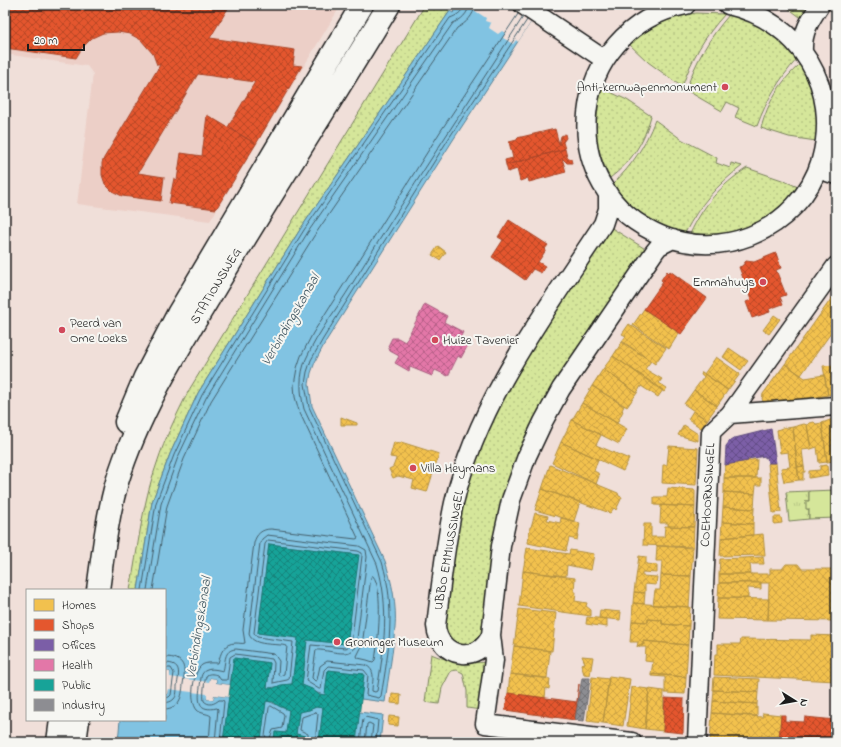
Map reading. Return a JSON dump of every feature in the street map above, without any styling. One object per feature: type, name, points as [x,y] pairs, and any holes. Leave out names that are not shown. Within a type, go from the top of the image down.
[{"type":"main road","name":"STATIONSWEG","points":[[83,589],[97,520],[109,471],[124,427],[145,377],[178,314],[362,5]]},
{"type":"main road","name":"STATIONSWEG","points":[[98,589],[104,544],[114,494],[125,461],[142,421],[190,330],[389,5]]},
{"type":"main road","points":[[58,742],[61,721]]},
{"type":"main road","points":[[74,742],[78,721]]},
{"type":"street","points":[[686,5],[659,13],[642,22],[626,34],[605,60],[597,74],[590,93],[586,132],[592,162],[600,180],[617,204],[632,218],[648,229],[673,239],[695,244],[715,244],[744,238],[763,231],[780,220],[794,206],[809,186],[818,169],[827,135],[825,105],[817,76],[808,59],[789,36],[773,23],[738,6]]},
{"type":"street","points":[[802,51],[802,43],[806,28],[820,5]]},
{"type":"street","points":[[530,9],[605,60]]},
{"type":"street","points":[[818,169],[836,175]]},
{"type":"street","name":"UBBO EMMIUSSINGEL","points":[[491,635],[485,646],[480,650],[467,654],[454,652],[447,648],[442,644],[436,632],[454,503],[466,463],[486,416],[525,343],[603,224],[608,209],[608,193]]},
{"type":"street","points":[[632,742],[485,724],[494,660],[491,635],[501,546],[512,500],[527,456],[542,422],[561,389],[654,251],[659,246],[673,239]]},
{"type":"street","name":"COEHOORNSINGEL","points":[[697,742],[711,432],[730,414],[836,266]]},
{"type":"street","points":[[730,414],[836,406]]},
{"type":"shaded area","points":[[5,5],[341,5],[210,221],[77,204],[93,74],[87,66],[5,54]]},
{"type":"green space","points":[[425,5],[444,5],[450,11],[301,228],[198,393],[170,454],[152,502],[138,589],[130,589],[144,510],[152,479],[167,435],[189,390]]},
{"type":"green space","points":[[784,5],[814,5],[804,20]]},
{"type":"green space","points":[[696,13],[725,14],[699,48],[682,87],[648,62],[629,44],[668,20]]},
{"type":"green space","points":[[729,15],[749,21],[767,31],[783,44],[797,59],[784,75],[774,91],[757,126],[735,117],[739,108],[727,102],[722,111],[686,90],[694,69],[704,50],[715,32]]},
{"type":"green space","points":[[800,64],[809,83],[816,110],[816,141],[789,137],[761,128],[771,101],[786,78]]},
{"type":"green space","points":[[602,88],[627,100],[651,116],[645,135],[636,151],[618,172],[610,178],[598,145],[596,123]]},
{"type":"green space","points":[[655,120],[681,139],[717,158],[716,163],[730,168],[731,163],[742,166],[716,188],[709,196],[685,233],[664,226],[644,215],[627,201],[613,184],[638,154]]},
{"type":"green space","points":[[747,168],[798,187],[776,210],[764,219],[750,226],[721,234],[690,234],[695,223],[714,196]]},
{"type":"green space","points":[[610,227],[647,250],[537,420],[484,634],[473,643],[464,645],[459,644],[443,633],[452,547],[471,464],[505,386]]},
{"type":"green space","points":[[836,490],[836,518],[809,519],[809,509],[806,509],[806,501],[809,501],[809,491]]},
{"type":"green space","points":[[809,491],[809,501],[806,501],[807,509],[809,509],[809,519],[789,521],[786,492]]},
{"type":"green space","points":[[431,654],[459,662],[487,662],[481,710],[467,708],[467,691],[463,673],[457,670],[451,671],[442,688],[439,704],[425,702]]},
{"type":"water","name":"Verbindingskanaal","points":[[461,5],[542,5],[453,140],[326,341],[315,362],[309,384],[312,406],[385,561],[390,577],[395,603],[395,628],[385,702],[361,699],[364,674],[328,670],[325,695],[302,685],[307,640],[347,644],[358,555],[269,544],[258,633],[298,638],[292,684],[267,688],[270,663],[234,658],[230,685],[216,683],[216,679],[210,678],[207,699],[213,700],[214,695],[229,697],[223,742],[118,742],[120,721],[166,721],[166,694],[170,672],[166,671],[166,589],[138,589],[152,502],[170,454],[198,393],[301,228],[450,11],[453,13]]},
{"type":"water","points":[[266,701],[289,710],[286,733],[275,732],[274,741],[261,740]]},
{"type":"water","points":[[316,707],[323,708],[319,742],[304,742],[305,736],[296,734],[299,712]]},
{"type":"water","points":[[359,712],[383,715],[380,742],[356,742]]},
{"type":"pier","points":[[466,5],[542,5],[518,42],[516,40],[513,44],[503,38],[505,33],[502,31],[498,34],[489,28],[491,23],[485,21],[486,18]]},
{"type":"pier","points":[[166,671],[170,672],[170,677],[209,682],[210,678],[216,679],[216,683],[230,685],[230,687],[215,685],[214,680],[212,680],[209,697],[212,698],[214,693],[229,695],[229,697],[214,695],[213,700],[207,699],[207,694],[168,689],[166,694],[168,674],[166,673]]},
{"type":"building: Homes","points":[[438,246],[446,252],[440,260],[432,255]]},
{"type":"building: Homes","points":[[836,292],[836,326],[801,375],[785,364]]},
{"type":"building: Homes","points":[[644,309],[679,333],[669,349],[633,325]]},
{"type":"building: Homes","points":[[774,315],[780,319],[769,334],[763,330]]},
{"type":"building: Homes","points":[[629,324],[666,348],[655,364],[622,341],[626,336],[622,334]]},
{"type":"building: Homes","points":[[622,342],[651,361],[645,369],[662,379],[659,383],[667,388],[664,392],[613,356]]},
{"type":"building: Homes","points":[[729,348],[748,361],[741,370],[723,357]]},
{"type":"building: Homes","points":[[613,356],[663,390],[658,397],[641,386],[637,393],[603,369]]},
{"type":"building: Homes","points":[[716,357],[740,374],[728,390],[704,374]]},
{"type":"building: Homes","points":[[785,364],[805,378],[824,375],[828,395],[770,405],[764,403],[762,399],[763,394]]},
{"type":"building: Homes","points":[[836,365],[836,394],[828,395],[823,366]]},
{"type":"building: Homes","points":[[603,369],[637,393],[627,407],[592,386]]},
{"type":"building: Homes","points":[[702,372],[728,390],[717,406],[694,390],[704,377],[701,375]]},
{"type":"building: Homes","points":[[592,386],[624,406],[617,423],[582,403]]},
{"type":"building: Homes","points":[[694,390],[717,406],[707,420],[684,404]]},
{"type":"building: Homes","points":[[582,403],[627,429],[619,444],[572,420]]},
{"type":"building: Homes","points":[[693,411],[707,420],[701,428],[688,419]]},
{"type":"building: Homes","points":[[341,417],[357,423],[357,425],[341,425]]},
{"type":"building: Homes","points":[[833,419],[836,421],[836,445],[831,445],[834,461],[827,462],[822,423]]},
{"type":"building: Homes","points":[[572,420],[601,435],[596,445],[629,459],[623,471],[561,442]]},
{"type":"building: Homes","points":[[814,422],[816,424],[822,423],[827,462],[819,463],[817,447],[811,449],[807,425]]},
{"type":"building: Homes","points":[[804,424],[807,425],[811,449],[802,450],[804,466],[797,467],[793,427]]},
{"type":"building: Homes","points":[[684,425],[698,434],[698,441],[678,435]]},
{"type":"building: Homes","points":[[785,427],[793,427],[799,480],[784,482],[781,468],[790,467],[788,452],[780,453],[777,430]]},
{"type":"building: Homes","name":"Villa Heymans","points":[[394,442],[400,444],[401,442],[439,454],[427,492],[412,488],[414,480],[398,476],[393,478],[389,469],[393,467],[396,459],[390,457]]},
{"type":"building: Homes","points":[[561,442],[598,459],[594,471],[598,473],[599,476],[596,484],[552,463]]},
{"type":"building: Homes","points":[[669,446],[698,448],[696,485],[662,483],[663,465],[667,465]]},
{"type":"building: Homes","points":[[757,459],[756,478],[724,478],[725,465]]},
{"type":"building: Homes","points":[[768,463],[776,463],[781,512],[773,513]]},
{"type":"building: Homes","points":[[550,465],[618,493],[619,496],[622,497],[616,510],[614,508],[610,513],[542,489]]},
{"type":"building: Homes","points":[[827,465],[828,475],[809,478],[809,471],[820,470],[820,466]]},
{"type":"building: Homes","points":[[804,466],[805,472],[803,472],[803,480],[799,480],[797,467]]},
{"type":"building: Homes","points":[[724,478],[761,478],[761,485],[756,485],[755,494],[724,492]]},
{"type":"building: Homes","points":[[668,488],[695,490],[695,507],[654,505],[654,497],[667,497]]},
{"type":"building: Homes","points":[[542,489],[580,502],[574,521],[535,510]]},
{"type":"building: Homes","points":[[724,492],[755,494],[754,509],[723,507]]},
{"type":"building: Homes","points":[[661,505],[695,507],[694,527],[668,526],[668,523],[660,523]]},
{"type":"building: Homes","points":[[723,507],[754,509],[753,524],[722,522]]},
{"type":"building: Homes","points":[[535,513],[548,516],[547,520],[560,523],[561,518],[580,523],[577,540],[569,538],[566,551],[528,543],[530,527]]},
{"type":"building: Homes","points":[[774,517],[781,517],[782,523],[774,524]]},
{"type":"building: Homes","points":[[722,522],[753,524],[753,535],[721,538]]},
{"type":"building: Homes","points":[[644,524],[651,524],[651,537],[664,537],[665,526],[694,527],[693,547],[643,545]]},
{"type":"building: Homes","points":[[763,534],[765,555],[720,556],[721,538]]},
{"type":"building: Homes","points":[[657,546],[693,548],[691,576],[661,575],[662,561],[656,561]]},
{"type":"building: Homes","points":[[527,548],[569,554],[570,550],[594,554],[591,570],[567,565],[566,576],[523,571]]},
{"type":"building: Homes","points":[[639,556],[646,557],[646,564],[657,565],[657,573],[642,572],[642,576],[657,577],[656,585],[645,584],[645,593],[634,592]]},
{"type":"building: Homes","points":[[763,557],[764,564],[750,564],[751,574],[719,574],[720,559]]},
{"type":"building: Homes","points":[[786,564],[798,564],[802,569],[836,569],[836,621],[768,620],[769,583],[719,583],[719,574],[770,574],[770,569],[782,569]]},
{"type":"building: Homes","points":[[523,571],[575,578],[575,601],[587,603],[586,606],[591,610],[591,616],[519,606]]},
{"type":"building: Homes","points":[[661,575],[691,576],[689,607],[653,605],[655,590],[660,590]]},
{"type":"building: Homes","points":[[761,582],[761,589],[748,588],[748,598],[718,598],[719,583]]},
{"type":"building: Homes","points":[[634,592],[645,593],[644,604],[633,603]]},
{"type":"building: Homes","points":[[718,598],[769,599],[768,620],[717,619]]},
{"type":"building: Homes","points":[[633,603],[690,607],[689,626],[662,624],[662,620],[648,619],[648,622],[632,621]]},
{"type":"building: Homes","points":[[519,609],[556,613],[552,651],[514,646]]},
{"type":"building: Homes","points":[[600,610],[621,612],[620,620],[599,618]]},
{"type":"building: Homes","points":[[587,617],[607,619],[607,627],[586,624]]},
{"type":"building: Homes","points":[[648,619],[662,620],[662,624],[689,626],[688,645],[643,641],[643,645],[639,645],[637,647],[638,642],[630,642],[632,621],[648,622]]},
{"type":"building: Homes","points":[[811,635],[836,636],[836,681],[714,675],[715,654],[718,654],[718,644],[740,644],[741,639],[811,640]]},
{"type":"building: Homes","points":[[643,641],[688,645],[686,677],[651,674],[653,662],[645,661],[646,647],[639,647],[639,645],[643,645]]},
{"type":"building: Homes","points":[[514,646],[550,651],[547,678],[510,674]]},
{"type":"building: Homes","points":[[582,656],[593,657],[590,675],[584,674],[581,664],[585,663]]},
{"type":"building: Homes","points":[[510,674],[550,679],[549,689],[546,688],[545,698],[508,693]]},
{"type":"building: Homes","points":[[651,674],[686,677],[685,694],[665,693],[665,677],[651,676]]},
{"type":"building: Homes","points":[[609,676],[630,679],[623,726],[603,723]]},
{"type":"building: Homes","points":[[592,677],[609,679],[603,723],[587,721]]},
{"type":"building: Homes","points":[[714,677],[759,679],[758,692],[713,690]]},
{"type":"building: Homes","points":[[632,687],[649,689],[645,729],[627,726]]},
{"type":"building: Homes","points":[[649,689],[664,691],[663,731],[645,729]]},
{"type":"building: Homes","points":[[714,690],[758,692],[757,704],[713,701]]},
{"type":"building: Homes","points":[[392,694],[401,695],[400,704],[391,703]]},
{"type":"building: Homes","points":[[713,701],[757,704],[757,716],[712,713]]},
{"type":"building: Homes","points":[[712,713],[762,717],[763,713],[781,715],[779,742],[710,742]]},
{"type":"building: Homes","points":[[389,716],[399,717],[398,726],[388,725]]},
{"type":"building: Shops","points":[[5,5],[230,5],[210,38],[295,50],[293,65],[302,66],[256,144],[228,127],[255,82],[198,74],[138,173],[164,177],[161,201],[122,196],[112,191],[105,184],[102,175],[102,163],[160,65],[157,65],[153,54],[141,40],[130,34],[118,32],[103,33],[92,38],[82,48],[76,58],[5,48]]},
{"type":"building: Shops","points":[[207,115],[256,144],[216,209],[169,203],[174,178],[177,180],[181,153],[202,156]]},
{"type":"building: Shops","points":[[555,129],[559,144],[561,136],[565,134],[566,138],[563,142],[565,149],[506,165],[505,160],[513,158],[509,142],[517,140],[517,138]]},
{"type":"building: Shops","points":[[565,149],[567,157],[571,159],[572,163],[567,163],[562,158],[566,172],[529,182],[528,178],[520,181],[517,169],[508,172],[506,165]]},
{"type":"building: Shops","points":[[509,220],[548,245],[538,262],[545,266],[541,273],[533,269],[525,280],[492,257],[503,240],[498,237]]},
{"type":"building: Shops","name":"Emmahuys","points":[[776,253],[781,268],[776,270],[786,295],[780,297],[783,304],[769,309],[770,312],[752,318],[746,302],[751,300],[739,267],[746,261],[754,262]]},
{"type":"building: Shops","points":[[667,271],[669,273],[670,271],[707,298],[681,334],[644,309],[663,282],[661,280]]},
{"type":"building: Shops","points":[[508,693],[577,702],[575,720],[505,710]]},
{"type":"building: Shops","points":[[665,698],[684,699],[683,733],[663,731]]},
{"type":"building: Shops","points":[[781,715],[785,715],[785,721],[804,722],[805,717],[836,720],[836,742],[779,742]]},
{"type":"building: Offices","points":[[771,429],[776,463],[768,463],[767,457],[765,458],[765,456],[725,465],[726,446],[730,441],[735,438]]},
{"type":"building: Health","name":"Huize Tavenier","points":[[425,304],[447,316],[444,322],[463,332],[460,338],[466,341],[465,343],[468,345],[461,358],[458,356],[448,376],[435,370],[432,376],[410,367],[409,371],[395,363],[399,356],[390,351],[388,346],[392,338],[398,338],[405,342]]},
{"type":"building: Public","name":"Groninger Museum","points":[[269,544],[359,555],[347,644],[307,640],[302,685],[312,689],[318,694],[325,695],[328,670],[364,674],[356,742],[319,742],[323,708],[316,707],[299,712],[296,734],[305,736],[304,742],[223,742],[234,658],[270,663],[267,688],[292,684],[298,638],[258,633]],"holes":[[[266,701],[273,702],[289,710],[286,733],[275,732],[274,741],[261,740]]]},
{"type":"building: Industry","points":[[582,678],[590,678],[584,721],[575,720]]},
{"type":"place","name":"Anti-kernwapenmonument","points":[[725,87]]},
{"type":"place","name":"Emmahuys","points":[[763,282]]},
{"type":"place","name":"Peerd van Ome Loeks","points":[[62,330]]},
{"type":"place","name":"Huize Tavenier","points":[[435,340]]},
{"type":"place","name":"Villa Heymans","points":[[413,468]]},
{"type":"place","name":"Groninger Museum","points":[[337,642]]}]
